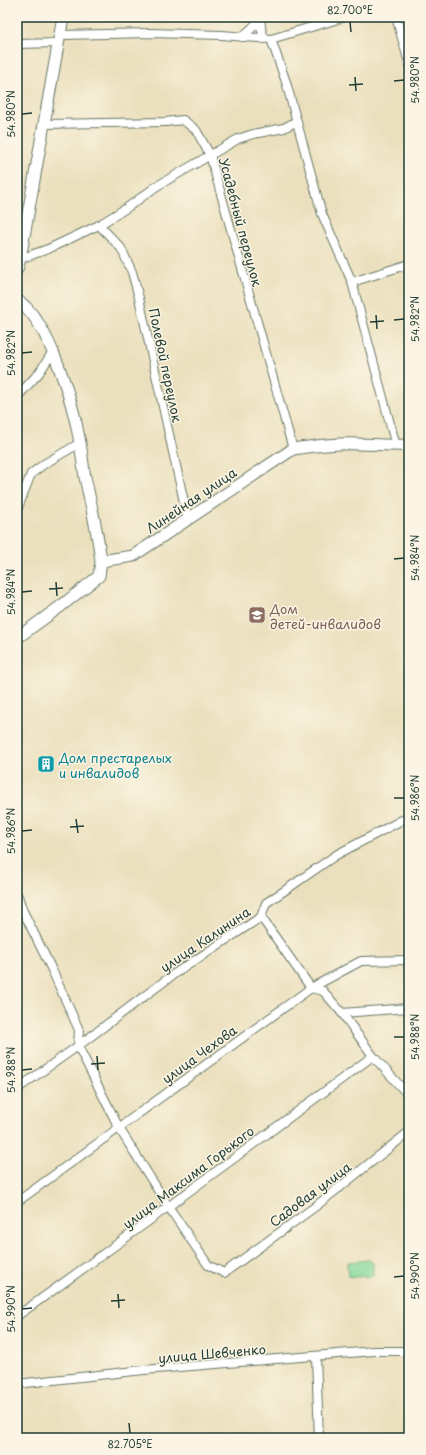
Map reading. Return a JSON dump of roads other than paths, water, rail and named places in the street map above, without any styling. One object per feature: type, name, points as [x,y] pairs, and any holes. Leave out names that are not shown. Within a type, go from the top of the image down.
[{"type":"street","points":[[19,264],[21,228],[45,124],[63,17]]},
{"type":"street","points":[[17,44],[60,39],[151,33],[267,39],[345,17]]},
{"type":"street","points":[[396,17],[409,63]]},
{"type":"street","points":[[242,37],[260,18]]},
{"type":"street","points":[[260,18],[267,39],[286,82],[322,214],[352,282],[396,446]]},
{"type":"street","name":"Усадебный переулок","points":[[45,124],[166,122],[183,120],[196,130],[210,155],[293,449]]},
{"type":"street","points":[[19,264],[99,225],[128,207],[157,186],[238,140],[253,134],[284,128],[297,121]]},
{"type":"street","name":"Полевой переулок","points":[[99,225],[121,248],[132,272],[188,520]]},
{"type":"street","points":[[352,282],[409,264]]},
{"type":"street","points":[[17,300],[22,303],[40,324],[58,364],[80,443],[82,462],[99,542],[101,561],[99,576],[17,638]]},
{"type":"street","points":[[17,397],[39,373],[52,353]]},
{"type":"street","points":[[17,510],[31,474],[44,464],[80,443]]},
{"type":"street","name":"Линейная улица","points":[[101,561],[133,556],[293,449],[324,445],[351,444],[396,446],[409,445]]},
{"type":"street","name":"улица Калинина","points":[[17,1089],[78,1046],[174,974],[261,917],[266,903],[336,856],[402,820],[409,818]]},
{"type":"street","points":[[17,894],[23,911],[79,1030],[78,1046],[119,1128],[168,1206]]},
{"type":"street","points":[[261,917],[311,988],[324,991],[373,1056],[409,1096]]},
{"type":"street","name":"улица Чехова","points":[[17,1202],[311,988],[361,961],[409,960]]},
{"type":"street","points":[[342,1013],[409,1008]]},
{"type":"street","name":"улица Максима Горького","points":[[17,1316],[116,1246],[168,1206],[373,1056]]},
{"type":"street","name":"Садовая улица","points":[[168,1206],[208,1265],[224,1273],[316,1206],[409,1132]]},
{"type":"street","name":"улица Шевченко","points":[[17,1384],[144,1370],[374,1351],[409,1351]]},
{"type":"street","points":[[316,1356],[319,1438]]},
{"type":"place","name":"Дом детей-инвалидов","points":[[257,615]]},
{"type":"place","name":"Дом престарелых и инвалидов","points":[[46,764]]}]
